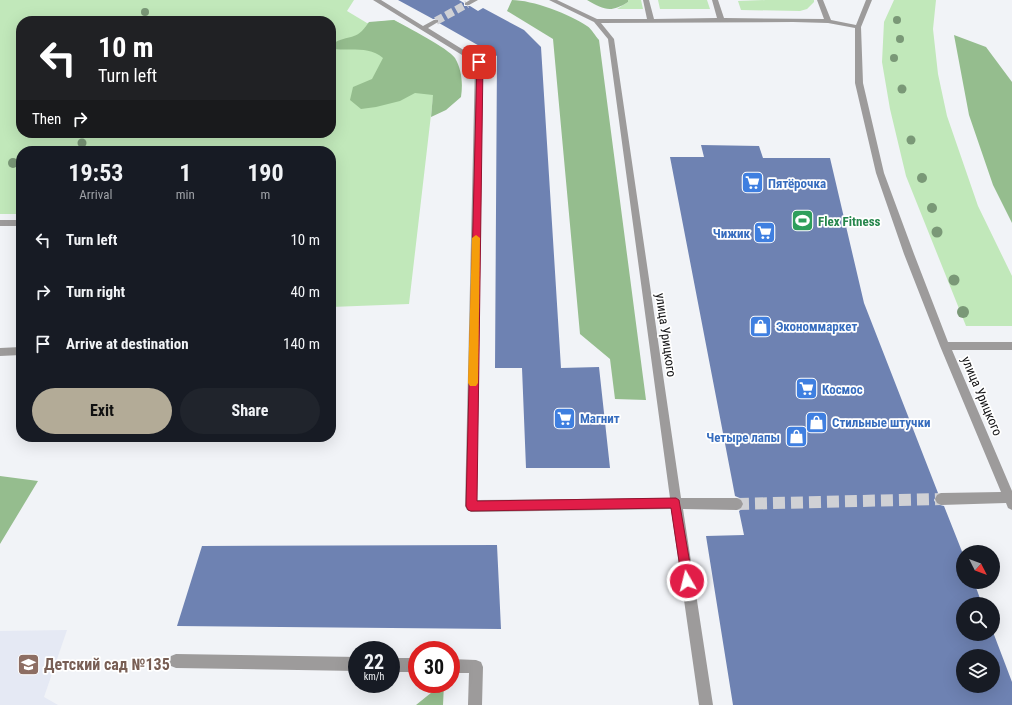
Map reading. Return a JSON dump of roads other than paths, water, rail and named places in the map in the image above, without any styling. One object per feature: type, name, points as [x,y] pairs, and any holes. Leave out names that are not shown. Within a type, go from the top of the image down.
[{"type":"street","points":[[376,0],[479,62],[471,506],[676,503],[737,504]]},
{"type":"street","points":[[467,4],[475,0]]},
{"type":"street","name":"улица Урицкого","points":[[552,0],[596,21],[611,39],[706,705]]},
{"type":"street","points":[[646,0],[651,21]]},
{"type":"street","points":[[715,0],[720,20]]},
{"type":"street","points":[[820,0],[828,21]]},
{"type":"street","name":"улица Урицкого","points":[[869,0],[858,27],[859,83],[880,173],[909,254],[1010,500]]},
{"type":"street","points":[[424,28],[436,21]]},
{"type":"street","points":[[596,21],[828,21],[858,27]]},
{"type":"street","points":[[0,223],[16,223]]},
{"type":"street","points":[[946,346],[1012,346]]},
{"type":"street","points":[[0,352],[16,351]]},
{"type":"street","points":[[941,499],[1010,500]]},
{"type":"street","points":[[176,661],[348,664]]},
{"type":"street","points":[[460,666],[476,666],[475,705]]},
{"type":"tunnel","points":[[436,21],[467,4]]},
{"type":"tunnel","points":[[737,504],[941,499]]},
{"type":"place","name":"Пятёрочка","points":[[753,183]]},
{"type":"place","name":"Flex Fitness","points":[[803,221]]},
{"type":"place","name":"Чижик","points":[[765,233]]},
{"type":"place","name":"Экономмаркет","points":[[761,326]]},
{"type":"place","name":"Космос","points":[[806,389]]},
{"type":"place","name":"Магнит","points":[[564,418]]},
{"type":"place","name":"Стильные штучки","points":[[817,422]]},
{"type":"place","name":"Четыре лапы","points":[[796,437]]},
{"type":"place","name":"Детский сад №135","points":[[28,664]]}]
